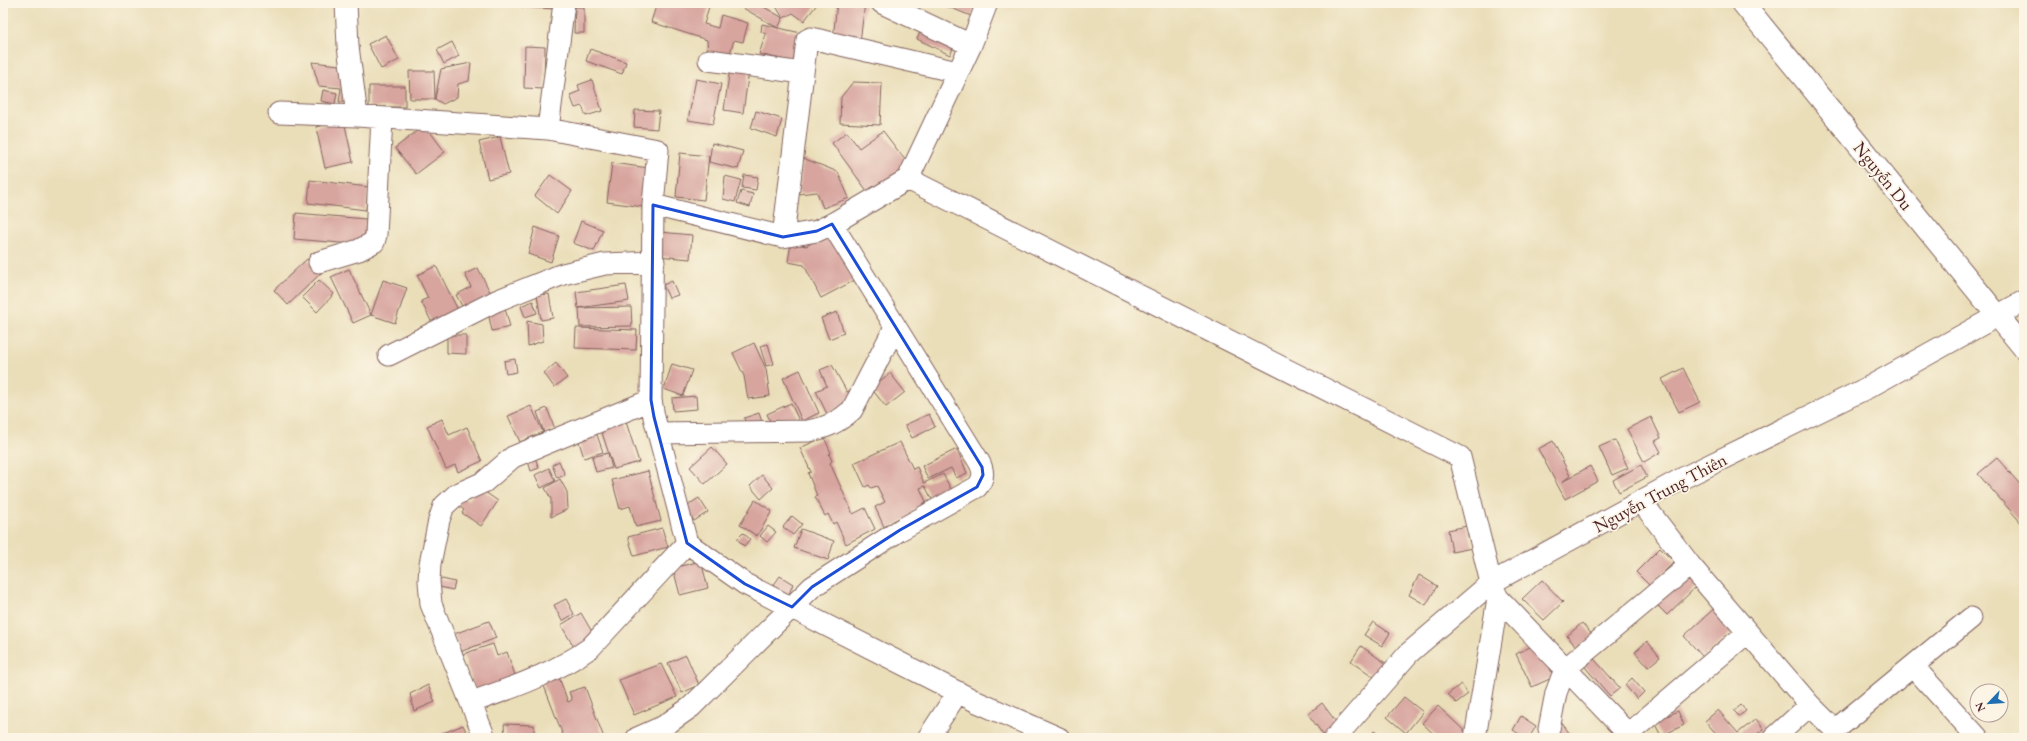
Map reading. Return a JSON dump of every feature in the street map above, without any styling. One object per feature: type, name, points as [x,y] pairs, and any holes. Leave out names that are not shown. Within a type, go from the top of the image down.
[{"type":"main road","name":"Nguyễn Du","points":[[1743,3],[2024,348]]},
{"type":"street","points":[[346,3],[348,46],[356,116]]},
{"type":"street","points":[[548,130],[564,3]]},
{"type":"street","points":[[882,3],[971,45]]},
{"type":"street","points":[[654,205],[783,237],[817,231],[832,224],[908,179],[971,45],[987,3]]},
{"type":"street","points":[[783,237],[805,43],[812,38],[957,72]]},
{"type":"street","points":[[709,60],[802,73]]},
{"type":"street","points":[[279,113],[356,116],[548,130],[658,150],[654,205],[651,400],[658,433],[687,543],[745,584],[958,692],[1059,738]]},
{"type":"street","points":[[319,262],[359,250],[374,242],[376,235],[382,118]]},
{"type":"street","points":[[908,179],[1460,457],[1494,591],[1475,738]]},
{"type":"street","points":[[638,738],[664,726],[691,707],[812,587],[900,530],[977,488],[981,482],[983,475],[978,460],[832,224]]},
{"type":"street","points":[[389,355],[496,301],[563,274],[605,264],[654,262]]},
{"type":"street","name":"Nguyễn Trung Thiên","points":[[1335,738],[1409,653],[1494,591],[1641,501],[1683,478],[1869,387],[1996,315],[2024,301]]},
{"type":"street","points":[[658,433],[793,431],[813,430],[830,425],[845,417],[852,410],[895,327]]},
{"type":"street","points":[[485,738],[472,702],[431,604],[429,581],[430,564],[439,520],[444,506],[457,494],[484,482],[513,457],[651,400]]},
{"type":"street","points":[[1641,501],[1690,565],[1788,677],[1810,705],[1834,730],[1971,618]]},
{"type":"street","points":[[472,702],[513,688],[577,657],[590,648],[687,543]]},
{"type":"street","points":[[1549,729],[1556,693],[1565,669],[1690,565]]},
{"type":"street","points":[[1494,591],[1565,669],[1630,736],[1748,633]]},
{"type":"street","points":[[1913,666],[1978,738]]},
{"type":"street","points":[[928,738],[958,692]]},
{"type":"street","points":[[1774,738],[1810,705]]},
{"type":"highlighted area","points":[[653,205],[783,237],[817,231],[832,224],[982,467],[983,475],[977,487],[900,530],[812,587],[792,607],[745,584],[687,543],[654,417],[651,400]]},
{"type":"building","points":[[522,3],[556,3],[556,9],[522,7]]},
{"type":"building","points":[[657,3],[710,3],[704,24],[718,28],[721,15],[748,23],[743,42],[734,40],[728,60],[708,54],[707,40],[651,22]]},
{"type":"building","points":[[746,3],[757,3],[783,18],[778,28],[743,8]]},
{"type":"building","points":[[774,3],[818,3],[804,21],[793,13],[783,18]]},
{"type":"building","points":[[837,3],[865,3],[860,42],[833,38]]},
{"type":"building","points":[[939,3],[977,3],[971,16]]},
{"type":"building","points":[[575,7],[584,7],[584,33],[574,33]]},
{"type":"building","points":[[762,24],[809,35],[799,63],[759,54],[766,34],[761,32]]},
{"type":"building","points":[[924,24],[957,41],[950,55],[917,39]]},
{"type":"building","points":[[386,35],[399,60],[381,69],[368,44]]},
{"type":"building","points":[[452,42],[459,56],[444,64],[437,50]]},
{"type":"building","points":[[525,46],[545,47],[544,89],[524,88]]},
{"type":"building","points":[[590,49],[626,62],[622,74],[586,61]]},
{"type":"building","points":[[312,62],[348,66],[345,102],[339,102],[341,88],[319,86]]},
{"type":"building","points":[[471,63],[469,81],[458,84],[457,97],[443,104],[435,99],[441,69]]},
{"type":"building","points":[[730,68],[749,70],[743,113],[724,110]]},
{"type":"building","points":[[409,71],[434,71],[435,99],[410,99]]},
{"type":"building","points":[[696,79],[721,84],[713,124],[688,120]]},
{"type":"building","points":[[592,80],[602,111],[586,116],[582,106],[575,108],[570,95],[580,91],[578,85]]},
{"type":"building","points":[[853,82],[882,83],[880,125],[840,123],[841,97]]},
{"type":"building","points":[[369,86],[405,86],[405,107],[369,107]]},
{"type":"building","points":[[323,90],[337,93],[335,104],[321,101]]},
{"type":"building","points":[[635,110],[659,111],[657,129],[634,127]]},
{"type":"building","points":[[756,111],[782,119],[777,137],[751,128]]},
{"type":"building","points":[[344,121],[353,162],[325,168],[316,127]]},
{"type":"building","points":[[425,125],[445,152],[416,174],[395,148]]},
{"type":"building","points":[[883,131],[912,169],[873,199],[832,143],[847,132],[859,148]]},
{"type":"building","points":[[500,137],[509,174],[488,179],[479,142]]},
{"type":"building","points":[[712,143],[743,151],[738,169],[709,162]]},
{"type":"building","points":[[680,153],[709,156],[704,200],[676,197]]},
{"type":"building","points":[[803,158],[838,172],[849,198],[823,208],[817,192],[799,194]]},
{"type":"building","points":[[612,163],[649,168],[644,207],[607,202]]},
{"type":"building","points":[[550,175],[572,191],[557,214],[535,196]]},
{"type":"building","points":[[744,175],[758,177],[756,190],[742,188]]},
{"type":"building","points":[[725,176],[741,180],[735,202],[723,199]]},
{"type":"building","points":[[310,180],[368,187],[366,210],[308,203]]},
{"type":"building","points":[[741,191],[753,194],[750,207],[737,203]]},
{"type":"building","points":[[296,213],[366,219],[364,245],[294,239]]},
{"type":"building","points":[[581,221],[603,230],[594,251],[573,243]]},
{"type":"building","points":[[535,227],[559,236],[551,262],[528,254]]},
{"type":"building","points":[[660,232],[692,235],[690,259],[658,256]]},
{"type":"building","points":[[833,232],[857,279],[821,298],[804,265],[788,262],[791,243],[806,246]]},
{"type":"building","points":[[307,259],[321,273],[288,305],[274,290]]},
{"type":"building","points":[[436,266],[458,310],[432,323],[421,301],[428,298],[417,275]]},
{"type":"building","points":[[478,268],[492,296],[464,310],[456,295],[471,287],[465,274]]},
{"type":"building","points":[[349,269],[371,315],[353,323],[331,277]]},
{"type":"building","points":[[319,280],[334,294],[317,312],[302,297]]},
{"type":"building","points":[[383,280],[407,288],[395,323],[371,315]]},
{"type":"building","points":[[672,281],[678,295],[669,298],[663,285]]},
{"type":"building","points":[[626,285],[629,301],[578,308],[576,292]]},
{"type":"building","points":[[549,294],[553,318],[541,320],[537,295]]},
{"type":"building","points":[[533,301],[537,313],[525,317],[521,306]]},
{"type":"building","points":[[631,307],[632,326],[580,327],[579,308]]},
{"type":"building","points":[[505,308],[510,327],[492,331],[488,312]]},
{"type":"building","points":[[837,312],[844,333],[829,339],[821,318]]},
{"type":"building","points":[[527,321],[542,324],[543,341],[528,346]]},
{"type":"building","points":[[576,328],[637,330],[636,350],[575,348]]},
{"type":"building","points":[[447,335],[466,335],[466,354],[447,353]]},
{"type":"building","points":[[754,343],[766,369],[770,396],[748,399],[744,376],[733,353]]},
{"type":"building","points":[[768,344],[774,364],[766,366],[760,346]]},
{"type":"building","points":[[515,359],[517,372],[506,374],[504,361]]},
{"type":"building","points":[[556,363],[567,378],[554,387],[544,373]]},
{"type":"building","points":[[672,364],[692,370],[683,396],[664,389]]},
{"type":"building","points":[[832,365],[847,392],[853,389],[857,399],[827,414],[816,391],[827,386],[820,370]]},
{"type":"building","points":[[1683,368],[1700,402],[1679,412],[1662,379]]},
{"type":"building","points":[[800,370],[819,413],[802,421],[783,378]]},
{"type":"building","points":[[890,373],[905,392],[886,407],[871,388]]},
{"type":"building","points":[[696,396],[697,409],[673,411],[672,398]]},
{"type":"building","points":[[791,403],[799,421],[774,430],[767,414]]},
{"type":"building","points":[[531,406],[543,432],[520,442],[508,416]]},
{"type":"building","points":[[547,408],[555,429],[544,433],[537,412]]},
{"type":"building","points":[[759,413],[762,422],[747,427],[744,418]]},
{"type":"building","points":[[929,414],[935,427],[912,438],[905,425]]},
{"type":"building","points":[[1651,417],[1661,438],[1655,441],[1661,452],[1644,462],[1627,429]]},
{"type":"building","points":[[442,419],[449,435],[467,427],[482,461],[458,472],[455,465],[446,469],[427,426]]},
{"type":"building","points":[[625,419],[639,462],[614,469],[600,427]]},
{"type":"building","points":[[595,429],[603,452],[584,458],[577,435]]},
{"type":"building","points":[[824,437],[831,453],[829,454],[832,461],[830,463],[853,514],[865,508],[875,529],[846,544],[836,522],[833,524],[828,514],[825,516],[815,497],[817,496],[808,473],[811,472],[800,448]]},
{"type":"building","points":[[1615,440],[1628,468],[1612,475],[1599,447]]},
{"type":"building","points":[[1553,441],[1570,476],[1562,482],[1590,466],[1598,481],[1565,499],[1538,449]]},
{"type":"building","points":[[900,442],[913,469],[917,467],[924,483],[943,474],[953,493],[934,503],[925,486],[920,488],[926,502],[922,504],[923,506],[912,511],[913,514],[886,531],[875,507],[885,502],[877,486],[871,488],[869,485],[865,487],[854,463]]},
{"type":"building","points":[[712,447],[727,464],[705,484],[690,467]]},
{"type":"building","points":[[957,449],[967,473],[956,478],[951,468],[928,479],[922,466]]},
{"type":"building","points":[[608,453],[612,468],[596,472],[592,457]]},
{"type":"building","points":[[534,455],[539,468],[531,471],[527,458]]},
{"type":"building","points":[[1997,458],[2024,489],[2024,526],[1978,474]]},
{"type":"building","points":[[559,461],[565,475],[557,478],[552,465]]},
{"type":"building","points":[[1641,465],[1647,477],[1619,492],[1613,480]]},
{"type":"building","points":[[549,468],[555,481],[541,488],[535,475]]},
{"type":"building","points":[[648,471],[661,521],[636,527],[630,506],[620,509],[612,480]]},
{"type":"building","points":[[762,475],[773,488],[761,499],[750,486]]},
{"type":"building","points":[[560,479],[567,492],[568,509],[551,517],[551,499],[545,488]]},
{"type":"building","points":[[478,487],[498,501],[481,526],[462,513],[464,510],[459,506],[460,499],[469,500]]},
{"type":"building","points":[[699,498],[708,512],[694,521],[685,507]]},
{"type":"building","points":[[755,500],[772,511],[757,536],[740,525]]},
{"type":"building","points":[[792,516],[802,524],[793,535],[783,527]]},
{"type":"building","points":[[768,526],[776,532],[767,542],[760,536]]},
{"type":"building","points":[[1467,526],[1472,548],[1452,552],[1448,530]]},
{"type":"building","points":[[662,528],[668,547],[634,556],[628,537]]},
{"type":"building","points":[[801,529],[834,541],[828,560],[794,548]]},
{"type":"building","points":[[743,533],[750,539],[744,546],[737,539]]},
{"type":"building","points":[[1660,548],[1674,562],[1650,586],[1636,572]]},
{"type":"building","points":[[701,561],[708,588],[680,595],[673,568]]},
{"type":"building","points":[[1419,575],[1437,586],[1426,605],[1409,595]]},
{"type":"building","points":[[1687,575],[1697,586],[1667,615],[1656,604]]},
{"type":"building","points":[[780,576],[793,584],[789,594],[773,586]]},
{"type":"building","points":[[438,578],[455,582],[453,590],[435,586]]},
{"type":"building","points":[[1542,580],[1563,602],[1544,620],[1522,599]]},
{"type":"building","points":[[566,599],[574,614],[562,621],[554,605]]},
{"type":"building","points":[[1718,605],[1738,627],[1703,657],[1684,636]]},
{"type":"building","points":[[581,613],[595,637],[575,649],[561,625]]},
{"type":"building","points":[[489,621],[496,638],[460,652],[454,634]]},
{"type":"building","points":[[1373,622],[1390,633],[1382,646],[1364,635]]},
{"type":"building","points":[[1582,623],[1593,636],[1578,649],[1567,636]]},
{"type":"building","points":[[1647,641],[1660,657],[1648,667],[1635,652]]},
{"type":"building","points":[[1538,643],[1554,677],[1532,687],[1516,654]]},
{"type":"building","points":[[493,644],[497,656],[507,652],[516,678],[476,692],[463,654]]},
{"type":"building","points":[[1361,646],[1394,669],[1384,684],[1351,661]]},
{"type":"building","points":[[1587,651],[1620,688],[1610,696],[1578,659]]},
{"type":"building","points":[[686,655],[699,685],[682,693],[668,663]]},
{"type":"building","points":[[661,664],[677,697],[634,715],[619,680]]},
{"type":"building","points":[[557,672],[568,702],[572,700],[569,692],[585,687],[604,738],[564,738],[541,678]]},
{"type":"building","points":[[1632,678],[1644,692],[1637,699],[1625,685]]},
{"type":"building","points":[[1461,684],[1468,694],[1456,703],[1448,694]]},
{"type":"building","points":[[428,685],[435,702],[414,711],[410,694]]},
{"type":"building","points":[[1404,697],[1423,712],[1406,733],[1387,717]]},
{"type":"building","points":[[1322,703],[1342,730],[1324,736],[1308,714]]},
{"type":"building","points":[[1741,705],[1746,711],[1739,716],[1734,711]]},
{"type":"building","points":[[1438,706],[1472,738],[1438,738],[1422,723]]},
{"type":"building","points":[[1718,710],[1738,733],[1756,719],[1764,729],[1752,738],[1720,738],[1705,721]]},
{"type":"building","points":[[1678,711],[1684,725],[1661,736],[1654,722]]},
{"type":"building","points":[[1521,716],[1536,726],[1529,738],[1525,738],[1513,730]]},
{"type":"building","points":[[1561,722],[1573,738],[1562,738],[1554,728]]},
{"type":"building","points":[[504,724],[534,725],[534,738],[505,738]]},
{"type":"building","points":[[463,725],[469,738],[442,738],[441,734]]},
{"type":"building","points":[[1374,731],[1384,738],[1369,738]]}]
